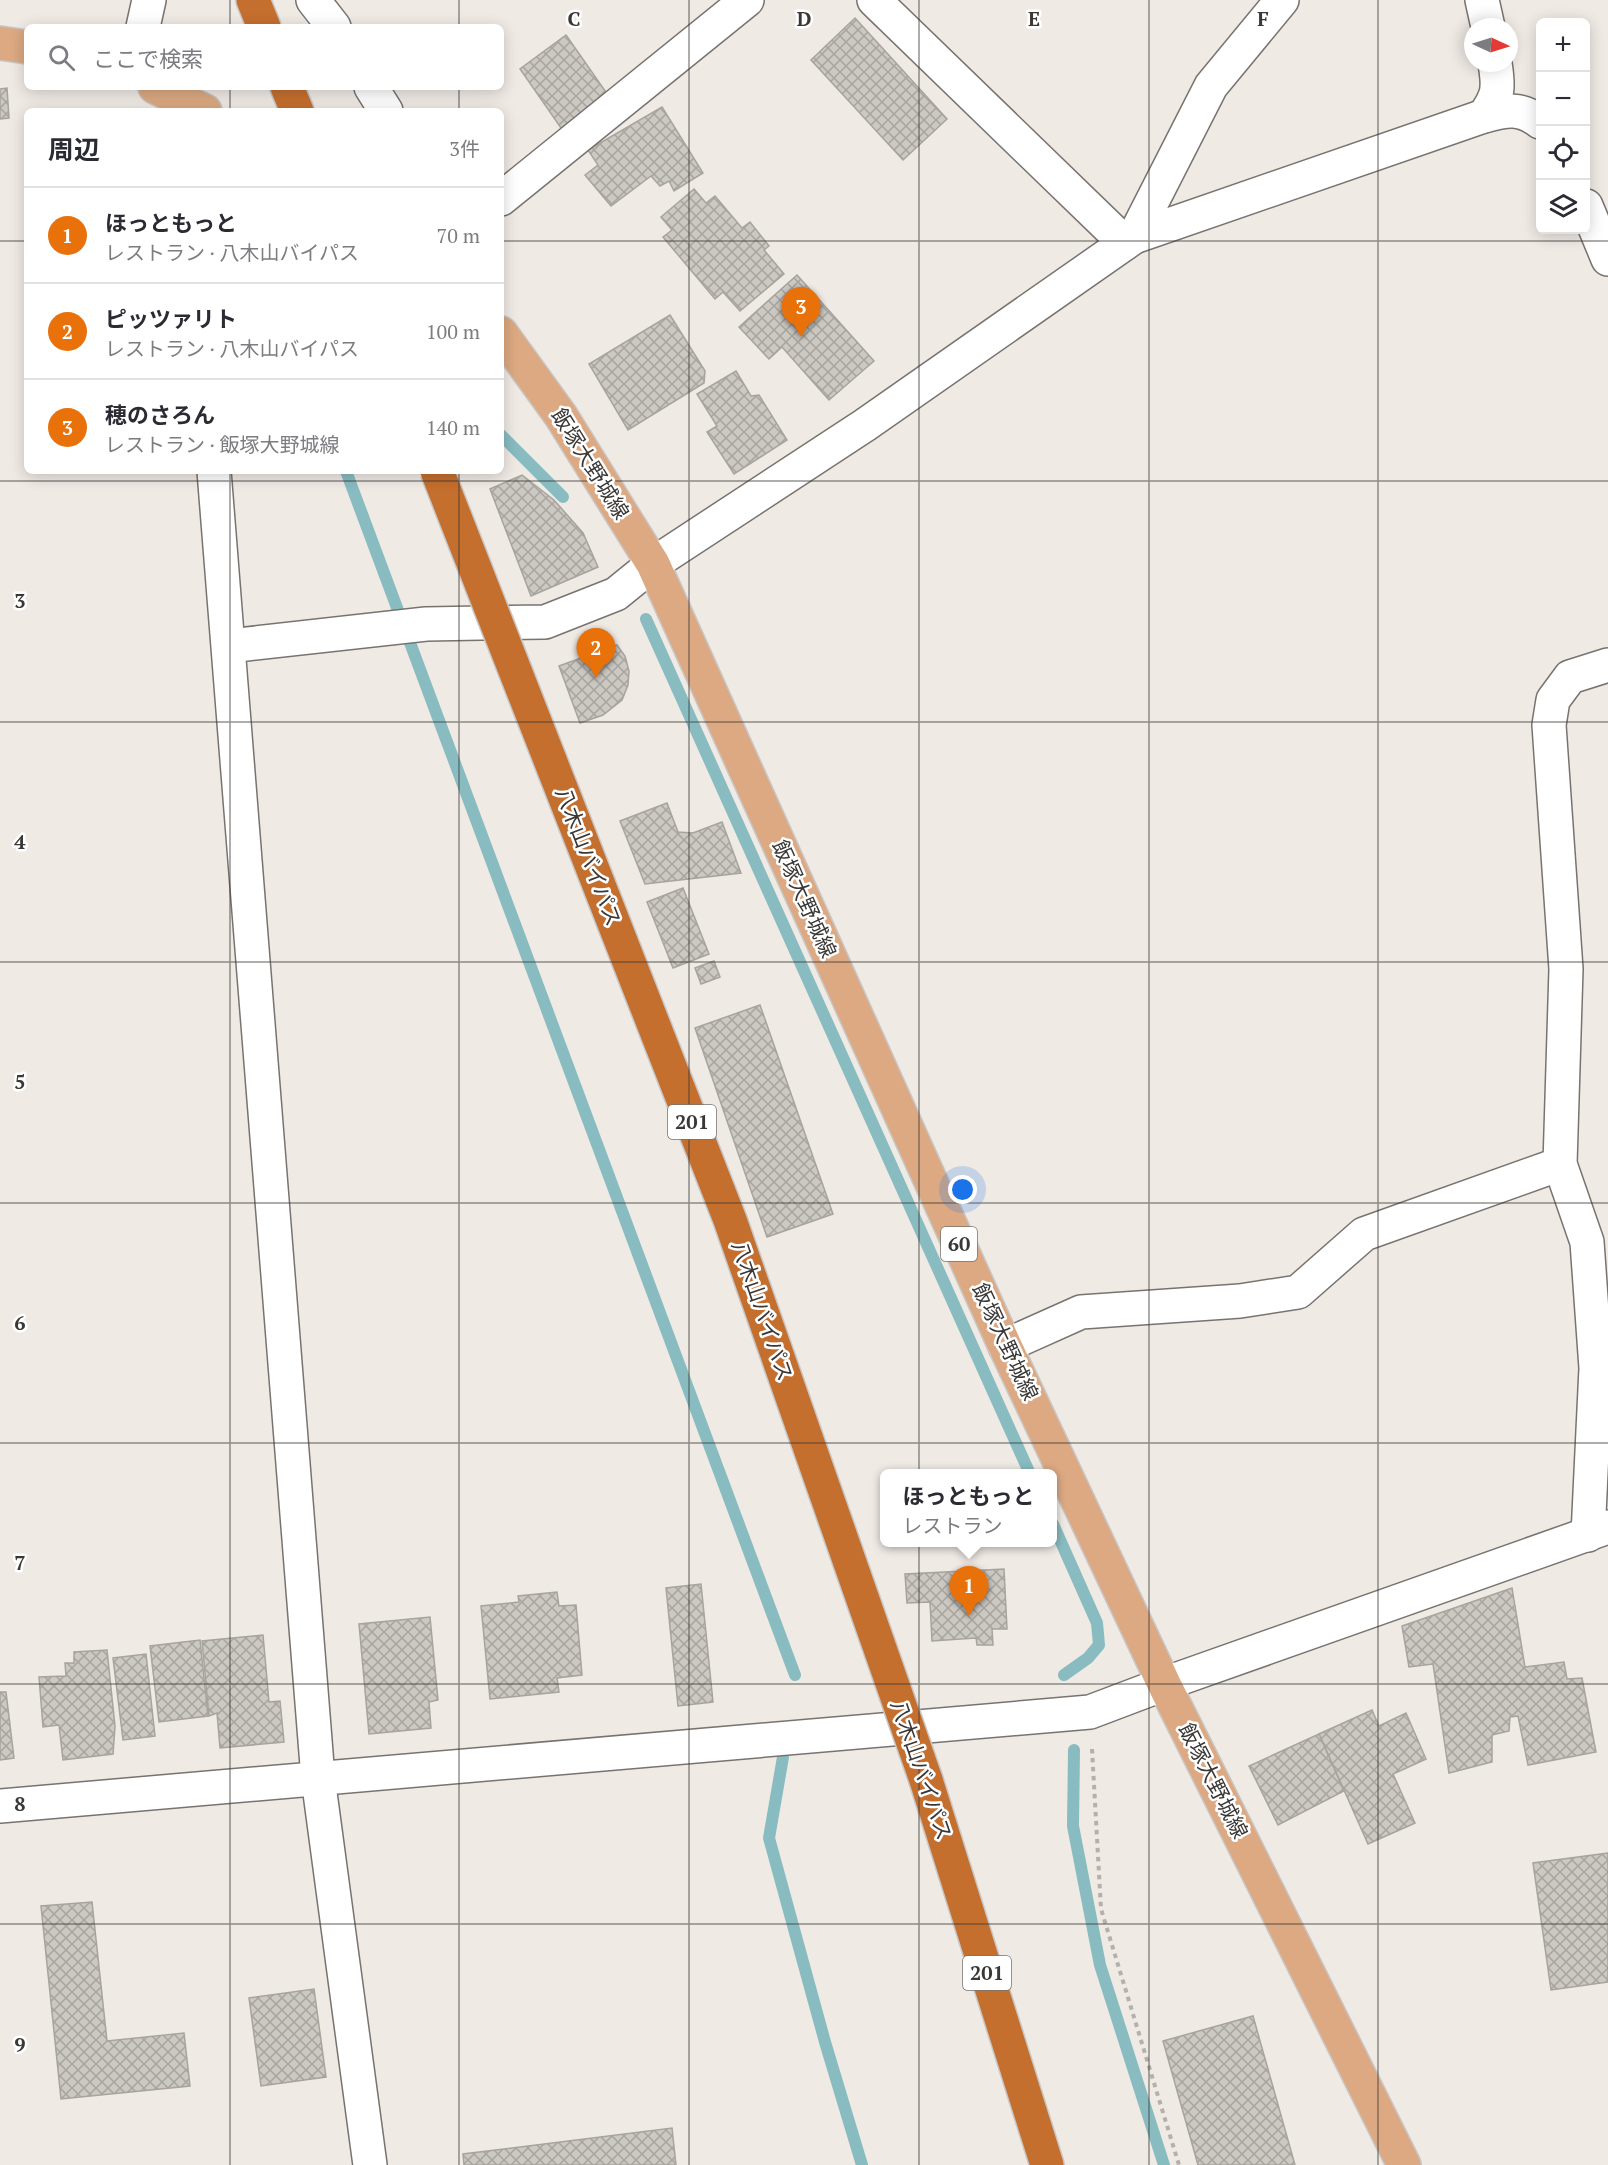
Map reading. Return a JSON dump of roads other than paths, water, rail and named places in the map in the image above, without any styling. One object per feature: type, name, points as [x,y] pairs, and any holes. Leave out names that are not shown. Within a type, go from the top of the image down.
[{"type":"highway","points":[[254,0],[263,24]]},
{"type":"highway","points":[[288,90],[296,108]]},
{"type":"highway","name":"八木山バイパス","points":[[438,474],[730,1220],[926,1780],[1047,2165]]},
{"type":"main road","points":[[0,43],[24,47]]},
{"type":"main road","name":"飯塚大野城線","points":[[504,337],[561,416],[653,564],[1005,1346],[1164,1684],[1404,2165]]},
{"type":"street","points":[[144,24],[149,0]]},
{"type":"street","points":[[313,0],[332,24]]},
{"type":"street","points":[[504,197],[747,0]]},
{"type":"street","points":[[874,0],[1130,240]]},
{"type":"street","points":[[1130,240],[1211,86],[1282,0]]},
{"type":"street","points":[[1482,0],[1486,18]]},
{"type":"street","points":[[1484,116],[1496,99],[1497,72]]},
{"type":"street","points":[[373,90],[384,108]]},
{"type":"street","points":[[229,646],[406,627],[544,622],[616,594],[653,564],[865,425],[1130,240],[1484,116],[1509,110],[1530,115],[1536,119]]},
{"type":"street","points":[[1590,216],[1608,259]]},
{"type":"street","points":[[214,474],[318,1778],[370,2165]]},
{"type":"street","points":[[0,1806],[1090,1712],[1598,1531],[1596,1368],[1587,1242],[1560,1164],[1566,969],[1550,726],[1553,700],[1570,677],[1608,665]]},
{"type":"street","points":[[1005,1346],[1081,1312],[1240,1301],[1298,1292],[1364,1234],[1560,1164]]},
{"type":"waterway","points":[[504,438],[563,497]]},
{"type":"waterway","points":[[347,474],[795,1675]]},
{"type":"waterway","points":[[646,619],[1028,1469]]},
{"type":"waterway","points":[[1057,1533],[1097,1623],[1099,1645],[1088,1658],[1064,1675]]},
{"type":"waterway","points":[[1074,1750],[1073,1826],[1100,1965],[1164,2165]]},
{"type":"waterway","points":[[783,1757],[769,1838],[825,2042],[862,2165]]},
{"type":"place","name":"穂のさろん","points":[[801,337]]},
{"type":"place","name":"ピッツァリト","points":[[596,678]]},
{"type":"place","name":"ほっともっと","points":[[969,1616]]}]
